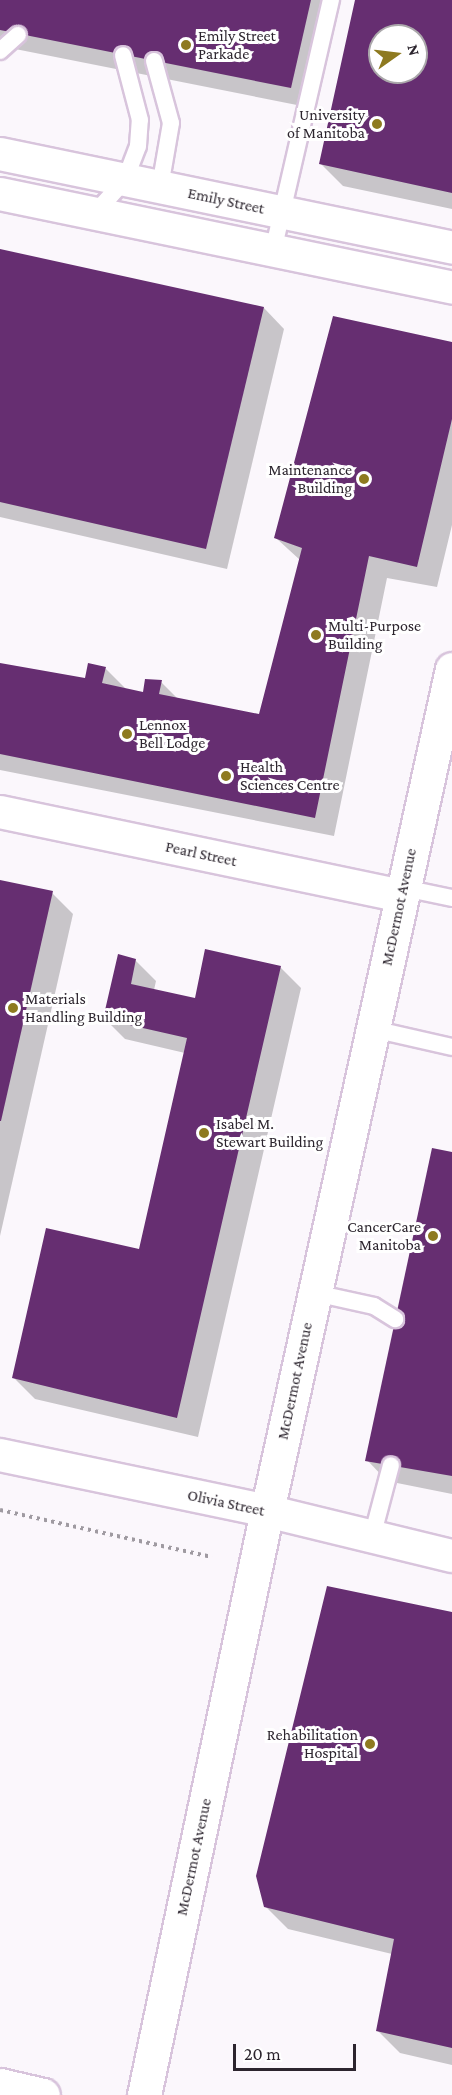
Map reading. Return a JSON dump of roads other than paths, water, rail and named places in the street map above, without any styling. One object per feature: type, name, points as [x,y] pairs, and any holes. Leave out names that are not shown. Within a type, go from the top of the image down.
[{"type":"street","name":"Emily Street","points":[[0,154],[452,248]]},
{"type":"street","points":[[0,194],[452,288]]},
{"type":"street","name":"McDermot Avenue","points":[[144,2095],[267,1511],[452,669]]},
{"type":"street","name":"Pearl Street","points":[[0,812],[403,892]]},
{"type":"street","name":"Olivia Street","points":[[0,1455],[267,1511],[452,1556]]},
{"type":"street","points":[[0,2085],[43,2095]]},
{"type":"lane","points":[[273,251],[331,0]]},
{"type":"lane","points":[[0,51],[18,34]]},
{"type":"lane","points":[[95,213],[125,180],[138,146],[140,120],[123,55]]},
{"type":"lane","points":[[154,61],[171,123],[160,187]]},
{"type":"lane","points":[[403,892],[452,898]]},
{"type":"lane","points":[[372,1029],[452,1047]]},
{"type":"lane","points":[[315,1293],[374,1306],[395,1319]]},
{"type":"lane","points":[[372,1537],[391,1465]]},
{"type":"place","name":"Emily Street Parkade","points":[[186,45]]},
{"type":"place","name":"University of Manitoba","points":[[377,124]]},
{"type":"place","name":"Maintenance Building","points":[[364,479]]},
{"type":"place","name":"Multi-Purpose Building","points":[[316,635]]},
{"type":"place","name":"Lennox Bell Lodge","points":[[127,734]]},
{"type":"place","name":"Health Sciences Centre","points":[[226,776]]},
{"type":"place","name":"Materials Handling Building","points":[[13,1008]]},
{"type":"place","name":"Isabel M. Stewart Building","points":[[204,1133]]},
{"type":"place","name":"CancerCare Manitoba","points":[[433,1236]]},
{"type":"place","name":"Rehabilitation Hospital","points":[[370,1744]]}]
